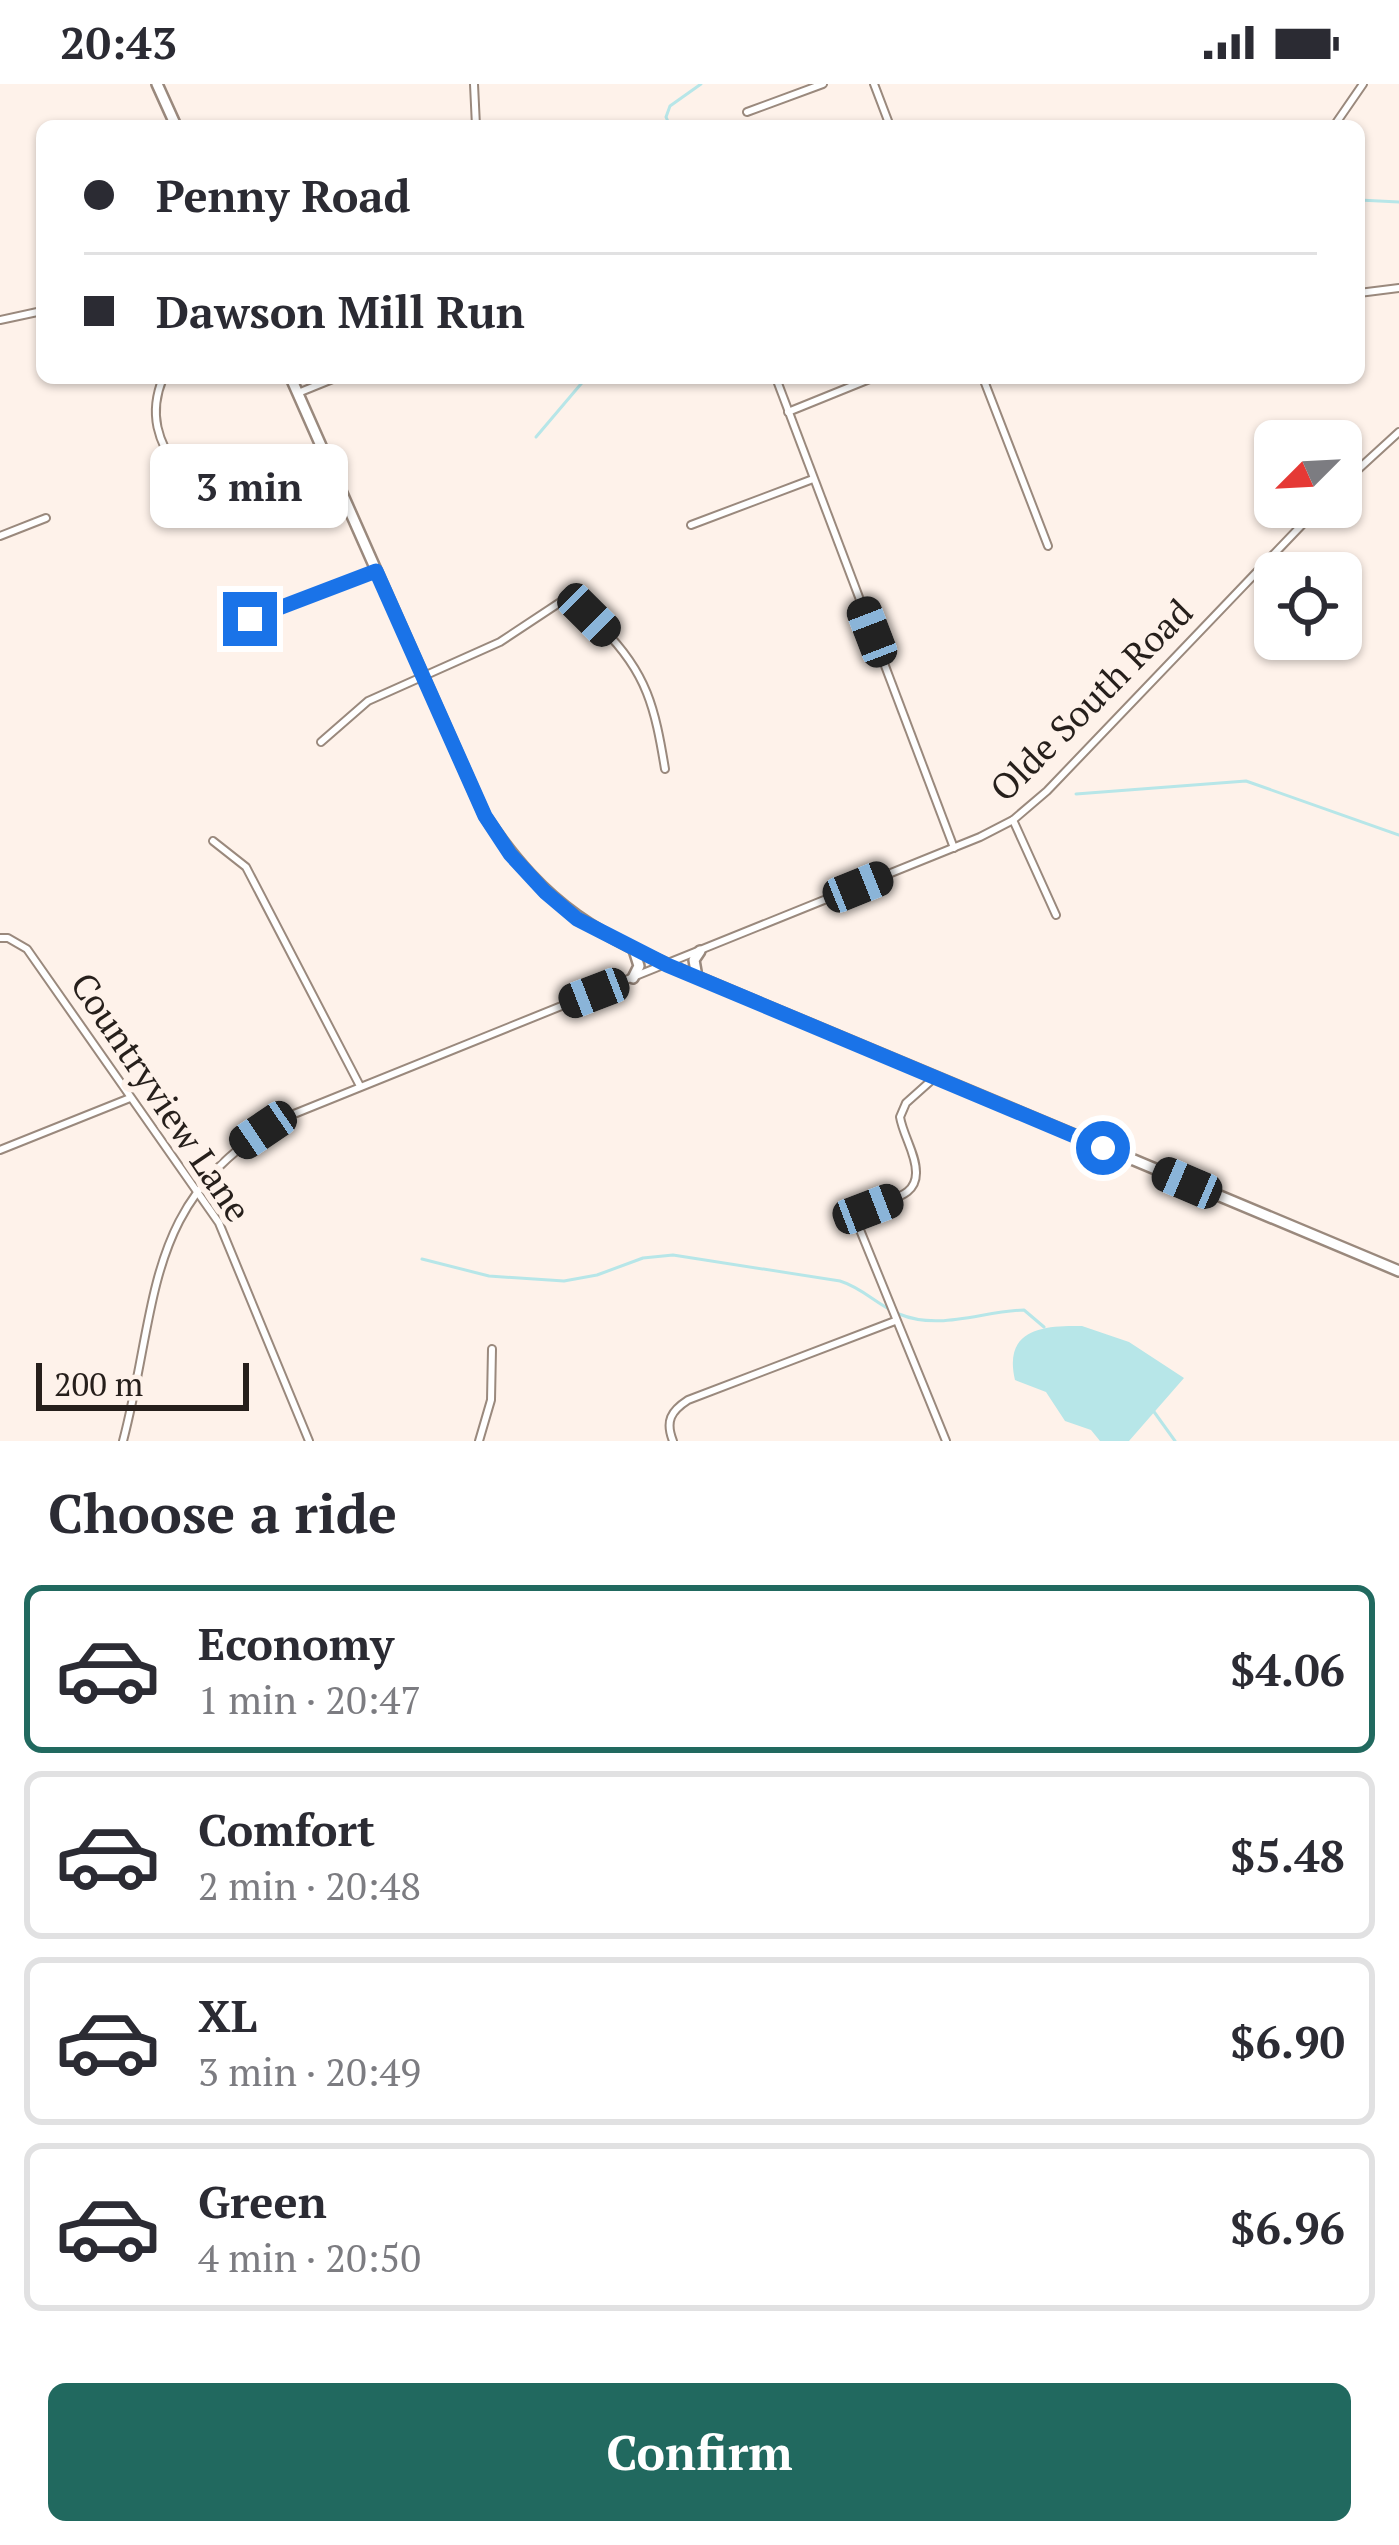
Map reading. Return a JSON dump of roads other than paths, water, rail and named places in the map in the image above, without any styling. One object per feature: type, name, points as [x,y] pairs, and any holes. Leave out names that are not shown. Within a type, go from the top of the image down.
[{"type":"street","points":[[157,84],[173,120]]},
{"type":"street","points":[[474,84],[476,120]]},
{"type":"street","points":[[747,112],[823,84]]},
{"type":"street","points":[[874,84],[888,120]]},
{"type":"street","points":[[1338,120],[1363,84]]},
{"type":"street","points":[[1365,291],[1399,288]]},
{"type":"street","points":[[0,320],[36,311]]},
{"type":"street","points":[[162,384],[155,413],[158,436],[179,472]]},
{"type":"street","points":[[294,384],[485,816],[510,854],[577,919],[667,965],[1399,1270]]},
{"type":"street","points":[[298,393],[320,384]]},
{"type":"street","points":[[778,384],[954,848]]},
{"type":"street","points":[[788,412],[857,384]]},
{"type":"street","points":[[985,384],[1048,546]]},
{"type":"street","points":[[1362,465],[1399,431]]},
{"type":"street","points":[[691,525],[813,479]]},
{"type":"street","points":[[0,536],[46,518]]},
{"type":"street","name":"Olde South Road","points":[[123,1441],[156,1278],[175,1226],[196,1191],[241,1145],[263,1130],[360,1086],[667,965],[1013,820],[1047,791],[1299,528]]},
{"type":"street","points":[[231,612],[250,619],[376,571]]},
{"type":"street","points":[[321,742],[358,707],[518,633],[559,602],[573,602],[620,646],[640,673],[653,706],[665,769]]},
{"type":"street","points":[[1013,820],[1056,915]]},
{"type":"street","points":[[213,841],[236,857],[254,882],[360,1086]]},
{"type":"street","name":"Countryview Lane","points":[[0,938],[27,949],[235,1253],[309,1441]]},
{"type":"street","points":[[633,978],[639,967],[634,950]]},
{"type":"street","points":[[697,977],[694,960],[700,951]]},
{"type":"street","points":[[934,1078],[906,1103],[900,1117],[916,1174],[913,1186],[906,1194],[860,1214],[858,1225],[946,1441]]},
{"type":"street","points":[[0,1150],[130,1098]]},
{"type":"street","points":[[673,1441],[668,1422],[674,1408],[688,1400],[896,1321]]},
{"type":"street","points":[[478,1441],[491,1400],[493,1349]]},
{"type":"water","points":[[1082,1326],[1129,1342],[1184,1378],[1129,1441],[1100,1441],[1091,1430],[1065,1421],[1046,1392],[1015,1380],[1013,1363],[1021,1340],[1040,1329]]},
{"type":"waterway","points":[[667,120],[670,106],[701,84]]},
{"type":"waterway","points":[[1365,200],[1399,202]]},
{"type":"waterway","points":[[536,437],[581,384]]},
{"type":"waterway","points":[[1076,794],[1246,781],[1399,835]]},
{"type":"waterway","points":[[422,1259],[489,1276],[564,1281],[643,1258],[673,1255],[840,1281],[914,1319],[1024,1310],[1044,1327]]},
{"type":"waterway","points":[[1152,1409],[1175,1441]]}]
